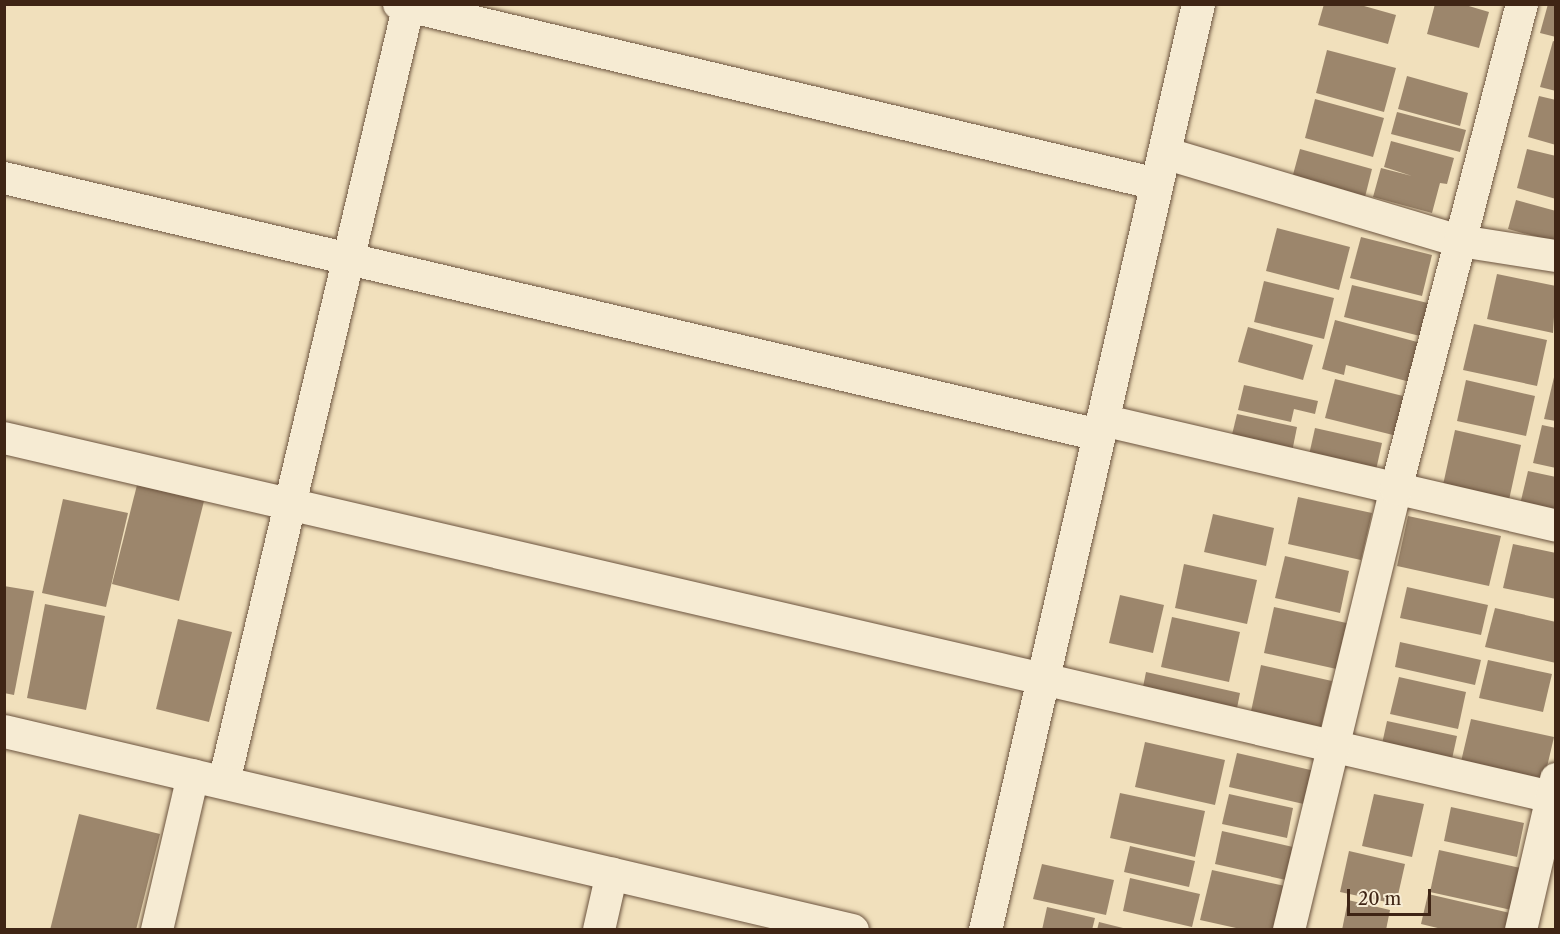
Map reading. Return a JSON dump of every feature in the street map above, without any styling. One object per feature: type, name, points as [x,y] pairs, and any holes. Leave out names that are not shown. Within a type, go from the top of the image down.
[{"type":"street","points":[[985,930],[1198,4]]},
{"type":"street","points":[[1289,930],[1396,489],[1522,4]]},
{"type":"street","points":[[157,930],[208,779],[290,504],[349,259],[406,5],[1160,168],[1460,241],[1556,256]]},
{"type":"street","points":[[4,178],[349,259],[1100,427],[1396,489],[1556,526]]},
{"type":"street","points":[[4,438],[1333,746],[1554,792],[1521,930]]},
{"type":"street","points":[[4,731],[852,930]]},
{"type":"street","points":[[599,930],[612,873]]},
{"type":"building","points":[[1324,4],[1357,4],[1396,15],[1388,44],[1318,25]]},
{"type":"building","points":[[1435,4],[1462,4],[1489,12],[1479,48],[1427,34]]},
{"type":"building","points":[[1548,4],[1556,4],[1556,37],[1540,33]]},
{"type":"building","points":[[1553,41],[1556,42],[1556,91],[1540,87]]},
{"type":"building","points":[[1327,50],[1396,68],[1384,112],[1316,93]]},
{"type":"building","points":[[1407,76],[1468,93],[1460,126],[1398,109]]},
{"type":"building","points":[[1539,96],[1556,100],[1556,145],[1528,137]]},
{"type":"building","points":[[1315,99],[1384,118],[1373,157],[1305,138]]},
{"type":"building","points":[[1397,112],[1466,130],[1460,152],[1391,134]]},
{"type":"building","points":[[1391,141],[1454,158],[1447,184],[1440,183],[1432,213],[1373,197],[1381,168],[1412,176],[1384,167]]},
{"type":"building","points":[[1300,149],[1372,169],[1364,201],[1291,182]]},
{"type":"building","points":[[1527,149],[1556,156],[1556,199],[1517,188]]},
{"type":"building","points":[[1516,200],[1556,211],[1556,242],[1508,229]]},
{"type":"building","points":[[1277,228],[1350,247],[1339,290],[1266,271]]},
{"type":"building","points":[[1361,237],[1432,255],[1422,296],[1350,278]]},
{"type":"building","points":[[1497,274],[1556,286],[1553,333],[1487,319]]},
{"type":"building","points":[[1264,281],[1334,298],[1324,339],[1254,322]]},
{"type":"building","points":[[1352,285],[1432,304],[1424,337],[1344,317]]},
{"type":"building","points":[[1335,320],[1421,343],[1410,382],[1346,365],[1344,375],[1322,369]]},
{"type":"building","points":[[1474,324],[1547,340],[1537,386],[1463,370]]},
{"type":"building","points":[[1248,327],[1313,345],[1303,380],[1238,362]]},
{"type":"building","points":[[1556,373],[1556,421],[1544,419]]},
{"type":"building","points":[[1335,379],[1407,397],[1397,436],[1325,418]]},
{"type":"building","points":[[1466,380],[1535,396],[1526,436],[1457,421]]},
{"type":"building","points":[[1244,385],[1318,401],[1315,414],[1294,409],[1291,422],[1238,410]]},
{"type":"building","points":[[1237,414],[1297,427],[1291,457],[1230,443]]},
{"type":"building","points":[[1542,425],[1556,428],[1556,468],[1533,463]]},
{"type":"building","points":[[1315,428],[1382,443],[1374,479],[1307,464]]},
{"type":"building","points":[[1455,430],[1521,445],[1509,500],[1443,485]]},
{"type":"building","points":[[1528,471],[1556,477],[1556,521],[1518,513]]},
{"type":"building","points":[[137,485],[204,501],[179,601],[112,584]]},
{"type":"building","points":[[1298,497],[1372,513],[1361,560],[1288,544]]},
{"type":"building","points":[[63,499],[128,513],[106,607],[42,593]]},
{"type":"building","points":[[1213,514],[1274,528],[1266,566],[1204,552]]},
{"type":"building","points":[[1408,516],[1501,536],[1489,586],[1397,566]]},
{"type":"building","points":[[1513,544],[1556,553],[1556,599],[1503,588]]},
{"type":"building","points":[[1285,556],[1349,571],[1340,613],[1275,598]]},
{"type":"building","points":[[1184,564],[1257,580],[1247,624],[1175,608]]},
{"type":"building","points":[[4,586],[34,591],[14,695],[4,693]]},
{"type":"building","points":[[1407,587],[1488,605],[1481,635],[1400,618]]},
{"type":"building","points":[[1120,595],[1164,605],[1153,653],[1109,643]]},
{"type":"building","points":[[45,604],[105,616],[86,710],[27,698]]},
{"type":"building","points":[[1274,607],[1351,624],[1341,670],[1264,653]]},
{"type":"building","points":[[1495,608],[1556,622],[1556,663],[1485,647]]},
{"type":"building","points":[[1172,617],[1240,632],[1229,682],[1161,667]]},
{"type":"building","points":[[178,619],[232,632],[209,722],[156,709]]},
{"type":"building","points":[[1400,642],[1481,660],[1475,685],[1395,667]]},
{"type":"building","points":[[1488,660],[1552,674],[1543,712],[1479,698]]},
{"type":"building","points":[[1261,665],[1332,681],[1320,731],[1250,716]]},
{"type":"building","points":[[1146,672],[1240,693],[1235,718],[1141,697]]},
{"type":"building","points":[[1399,677],[1466,692],[1458,729],[1390,714]]},
{"type":"building","points":[[1471,719],[1554,737],[1543,784],[1460,766]]},
{"type":"building","points":[[1387,721],[1457,736],[1450,768],[1380,753]]},
{"type":"building","points":[[1145,742],[1225,760],[1215,805],[1135,787]]},
{"type":"building","points":[[1237,753],[1315,771],[1308,805],[1229,787]]},
{"type":"building","points":[[1120,793],[1205,811],[1195,857],[1110,838]]},
{"type":"building","points":[[1229,794],[1293,808],[1287,838],[1222,824]]},
{"type":"building","points":[[1374,794],[1424,804],[1412,857],[1362,846]]},
{"type":"building","points":[[1451,807],[1524,823],[1517,857],[1444,841]]},
{"type":"building","points":[[79,814],[160,834],[136,930],[50,930]]},
{"type":"building","points":[[1222,831],[1293,847],[1286,880],[1215,864]]},
{"type":"building","points":[[1130,846],[1195,861],[1189,887],[1124,872]]},
{"type":"building","points":[[1439,850],[1525,869],[1516,911],[1430,892]]},
{"type":"building","points":[[1349,851],[1405,864],[1396,904],[1340,892]]},
{"type":"building","points":[[1042,864],[1114,880],[1106,915],[1033,899]]},
{"type":"building","points":[[1212,870],[1285,886],[1275,930],[1245,930],[1200,920]]},
{"type":"building","points":[[1130,878],[1200,894],[1192,927],[1123,911]]},
{"type":"building","points":[[1428,894],[1510,913],[1506,930],[1446,930],[1421,924]]},
{"type":"building","points":[[1348,900],[1390,910],[1386,930],[1342,930]]},
{"type":"building","points":[[1047,907],[1095,918],[1092,930],[1042,930]]},
{"type":"building","points":[[1099,922],[1127,929],[1097,930]]}]
